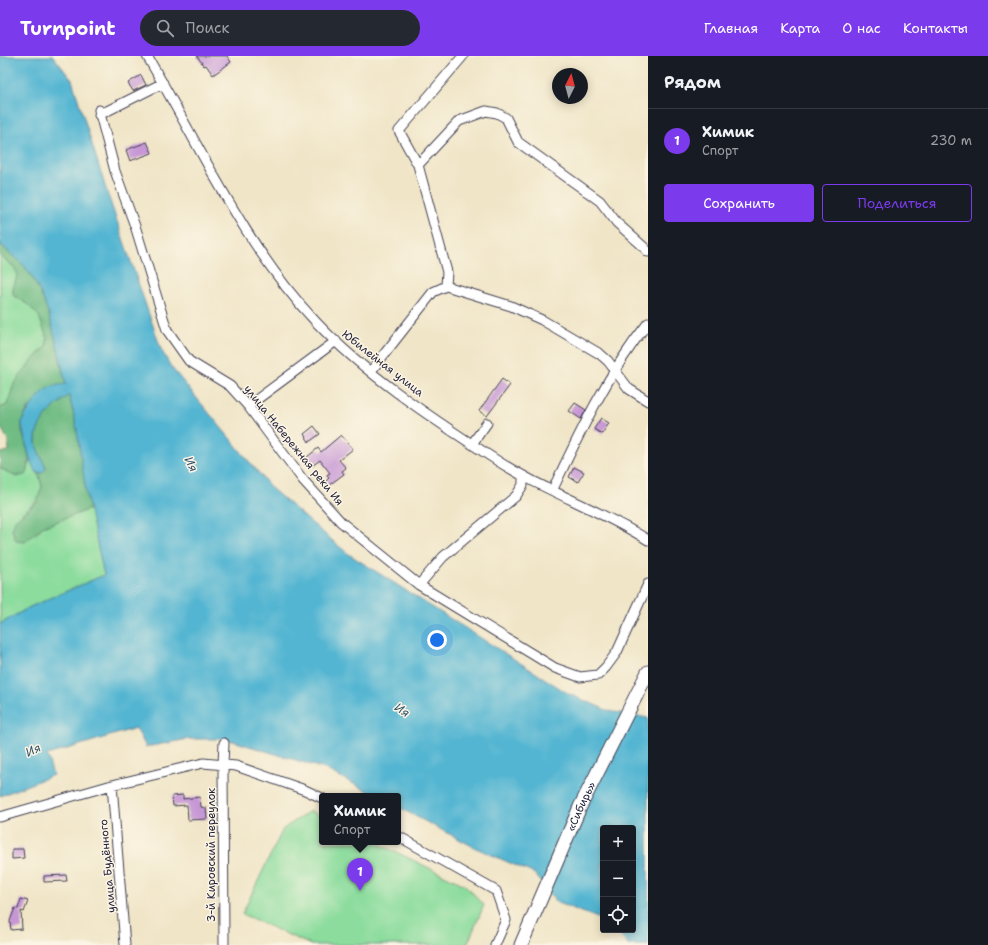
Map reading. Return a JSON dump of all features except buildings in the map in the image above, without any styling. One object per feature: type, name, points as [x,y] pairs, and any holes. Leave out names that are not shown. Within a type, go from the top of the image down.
[{"type":"highway","name":"«Сибирь»","points":[[523,940],[580,807],[646,676]]},
{"type":"street","name":"Юбилейная улица","points":[[147,56],[226,194],[268,261],[301,305],[336,341],[371,371],[472,444],[523,476],[553,489],[623,524],[648,540]]},
{"type":"street","points":[[446,286],[447,272],[418,165],[399,131],[463,56]]},
{"type":"street","name":"улица Набережная реки Ия","points":[[162,83],[99,113],[115,171],[148,264],[167,330],[190,361],[230,386],[248,406],[303,480],[341,522],[419,585],[554,668],[572,675],[587,678],[598,675],[617,652],[648,584]]},
{"type":"street","points":[[418,165],[459,121],[486,111],[497,113],[506,118],[518,142],[600,201],[617,223],[648,252]]},
{"type":"street","points":[[371,371],[433,292],[446,286],[532,314],[600,354],[629,389],[648,401]]},
{"type":"street","points":[[553,489],[572,448],[615,371],[629,348],[648,323]]},
{"type":"street","points":[[248,406],[336,341]]},
{"type":"street","points":[[472,444],[487,423]]},
{"type":"street","points":[[419,585],[443,557],[516,496],[524,485],[523,476]]},
{"type":"street","points":[[623,524],[648,548]]},
{"type":"street","name":"3-й Кировский переулок","points":[[224,743],[224,945]]},
{"type":"street","points":[[0,817],[112,785],[203,763],[236,766],[298,787],[319,797]]},
{"type":"street","name":"улица Будённого","points":[[112,785],[125,945]]},
{"type":"street","points":[[401,838],[496,891],[506,920],[495,945]]},
{"type":"green space","points":[[0,243],[25,267],[36,284],[52,325],[66,384],[41,397],[28,410],[24,417],[22,425],[23,435],[29,462],[27,474],[20,476],[13,475],[0,468],[0,453],[9,451],[8,440],[0,426],[0,408],[7,405],[14,384],[34,358],[46,347],[47,338],[39,316],[27,304],[13,295],[13,288],[18,274],[12,265],[0,256]]},
{"type":"green space","points":[[0,256],[12,265],[18,274],[13,288],[13,295],[27,304],[39,316],[47,338],[46,347],[34,358],[14,384],[7,405],[0,408]]},
{"type":"green space","points":[[69,395],[76,424],[90,509],[42,527],[25,542],[16,541],[12,530],[15,520],[37,502],[42,486],[38,473],[42,473],[46,467],[36,444],[39,427],[47,415]]},
{"type":"green space","points":[[31,457],[42,487],[36,501],[22,513],[35,535],[42,527],[90,509],[104,575],[30,607],[0,624],[0,468],[16,477],[27,474]]},
{"type":"green space","points":[[310,811],[319,816],[319,845],[381,845],[465,885],[484,905],[467,945],[311,945],[242,914],[283,829]]},
{"type":"water","name":"Ия","points":[[0,56],[53,56],[72,80],[107,192],[161,349],[171,367],[272,489],[347,553],[569,694],[609,711],[648,718],[648,945],[628,945],[618,933],[636,933],[636,825],[600,825],[600,919],[556,902],[535,874],[476,848],[401,809],[401,793],[371,793],[325,769],[226,739],[188,739],[146,747],[136,728],[47,755],[53,775],[0,796],[0,624],[30,607],[104,575],[86,493],[76,424],[69,395],[47,415],[39,428],[36,445],[46,468],[42,473],[36,472],[29,454],[23,431],[23,418],[37,398],[45,390],[50,387],[66,384],[52,325],[42,297],[28,271],[0,243]]},
{"type":"place","name":"Химик","points":[[360,891]]}]
